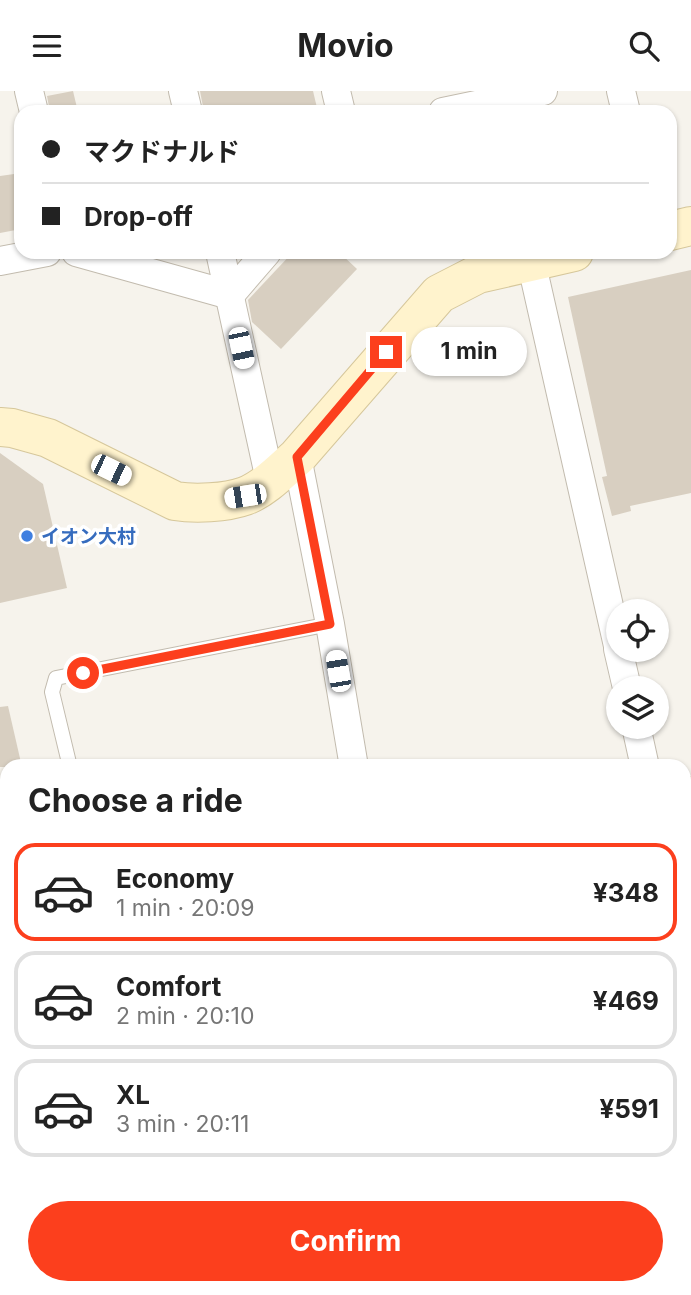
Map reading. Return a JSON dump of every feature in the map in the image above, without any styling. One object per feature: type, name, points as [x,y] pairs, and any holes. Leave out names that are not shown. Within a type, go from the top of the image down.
[{"type":"street","points":[[476,105],[543,91]]},
{"type":"street","points":[[101,259],[230,295]]},
{"type":"street","points":[[222,259],[230,295],[330,624],[353,759]]},
{"type":"street","points":[[230,295],[261,259]]},
{"type":"street","points":[[0,427],[48,438],[174,501],[194,504],[245,496],[284,469],[439,294],[478,274],[541,259]]},
{"type":"street","points":[[531,261],[607,599]]},
{"type":"street","points":[[639,739],[643,759]]},
{"type":"lane","points":[[68,759],[52,692],[56,678],[330,624]]},
{"type":"building","points":[[73,91],[76,105],[49,105],[47,96]]},
{"type":"building","points":[[200,91],[313,91],[316,105],[203,105]]},
{"type":"building","points":[[14,174],[14,230],[0,233],[0,176]]},
{"type":"building","points":[[286,259],[346,259],[357,269],[281,349],[252,322],[248,300]]},
{"type":"building","points":[[691,270],[691,493],[630,506],[631,511],[612,516],[602,477],[607,476],[568,297]]},
{"type":"building","name":"イオン大村","points":[[0,453],[43,484],[67,588],[0,603]]},
{"type":"building","points":[[8,706],[20,759],[0,759],[0,707]]},
{"type":"place","name":"イオン大村","points":[[27,536]]},
{"type":"route","points":[[83,673],[330,624],[297,457],[386,352]]}]
